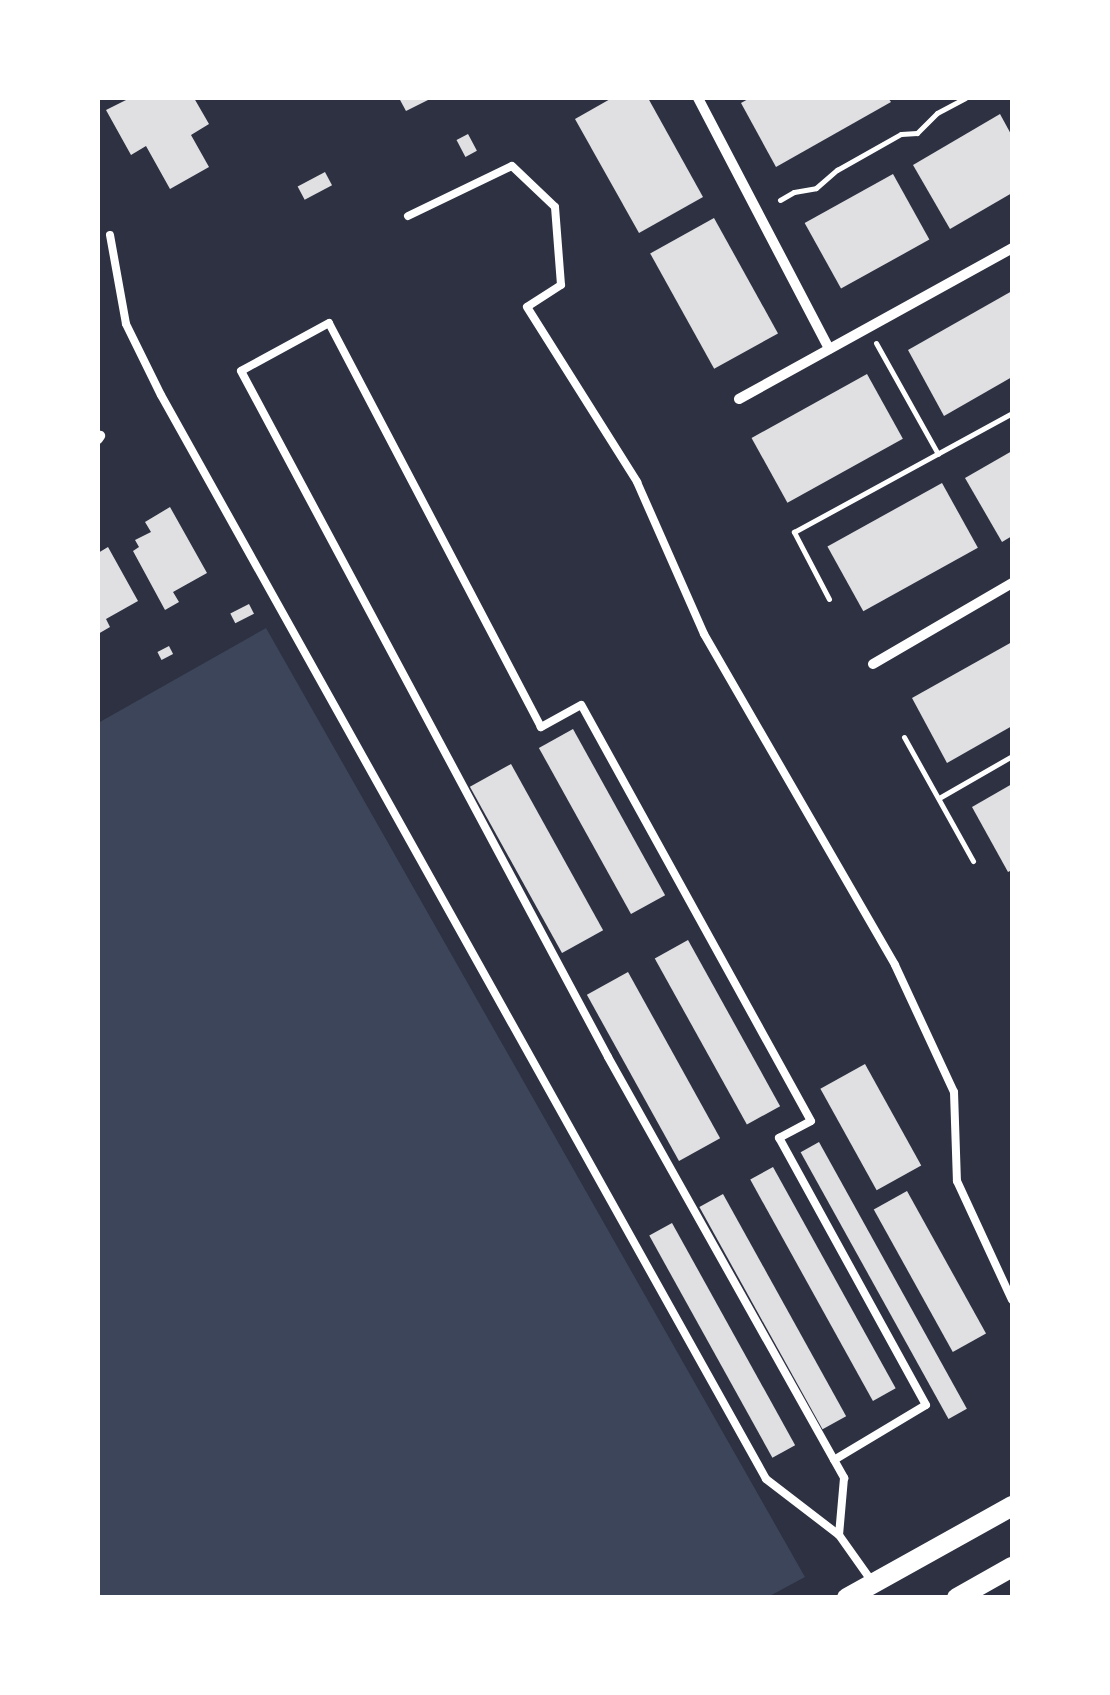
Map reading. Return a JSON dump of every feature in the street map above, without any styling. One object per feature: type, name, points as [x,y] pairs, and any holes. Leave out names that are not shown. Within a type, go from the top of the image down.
[{"type":"main road","points":[[847,1598],[1012,1506]]},
{"type":"main road","points":[[957,1598],[1012,1567]]},
{"type":"street","points":[[698,98],[829,349]]},
{"type":"street","points":[[739,399],[1012,248]]},
{"type":"street","points":[[873,664],[1012,583]]},
{"type":"lane","points":[[408,216],[512,166],[555,207],[560,285],[526,307],[637,482],[704,634],[895,965],[954,1092],[957,1181],[1012,1300]]},
{"type":"lane","points":[[110,234],[126,324],[161,394],[766,1479],[839,1535],[874,1582]]},
{"type":"lane","points":[[834,1460],[926,1405],[779,1138],[810,1121],[581,705],[541,726],[330,322],[241,371],[608,1057],[844,1478],[839,1535]]},
{"type":"path","points":[[780,200],[794,192],[816,188],[837,170],[901,134],[917,133],[937,113],[965,98]]},
{"type":"path","points":[[875,341],[938,454]]},
{"type":"path","points":[[829,599],[794,532],[1012,414]]},
{"type":"path","points":[[904,736],[973,860]]},
{"type":"path","points":[[939,798],[1012,756]]},
{"type":"shaded area","points":[[266,628],[805,1577],[766,1598],[98,1597],[98,723]]},
{"type":"building","points":[[130,98],[194,98],[209,124],[191,135],[209,167],[170,189],[146,146],[131,155],[106,110]]},
{"type":"building","points":[[399,98],[426,98],[428,100],[406,111]]},
{"type":"building","points":[[612,98],[648,98],[703,197],[639,233],[575,119]]},
{"type":"building","points":[[750,98],[888,98],[891,102],[776,167],[741,103]]},
{"type":"building","points":[[1000,114],[1012,136],[1012,193],[950,229],[913,165]]},
{"type":"building","points":[[468,134],[477,151],[465,157],[457,140]]},
{"type":"building","points":[[325,172],[332,185],[305,200],[298,187]]},
{"type":"building","points":[[893,174],[929,240],[841,289],[805,223]]},
{"type":"building","points":[[714,218],[778,333],[714,369],[650,253]]},
{"type":"building","points":[[1012,291],[1012,377],[944,416],[908,350]]},
{"type":"building","points":[[867,374],[903,439],[787,503],[752,438]]},
{"type":"building","points":[[1012,451],[1012,536],[1002,542],[965,478]]},
{"type":"building","points":[[942,483],[978,548],[863,611],[827,547]]},
{"type":"building","points":[[170,507],[207,573],[173,592],[179,602],[165,610],[133,551],[139,547],[135,540],[151,532],[145,522]]},
{"type":"building","points":[[108,547],[138,601],[106,619],[110,627],[98,634],[98,553]]},
{"type":"building","points":[[249,604],[254,614],[235,623],[230,614]]},
{"type":"building","points":[[1012,642],[1012,726],[947,763],[912,698]]},
{"type":"building","points":[[169,646],[173,654],[162,660],[157,652]]},
{"type":"building","points":[[573,729],[665,895],[631,914],[539,748]]},
{"type":"building","points":[[511,764],[603,930],[562,953],[470,787]]},
{"type":"building","points":[[1012,784],[1012,870],[1008,872],[972,807]]},
{"type":"building","points":[[688,940],[780,1106],[747,1125],[655,958]]},
{"type":"building","points":[[628,972],[720,1138],[679,1161],[587,995]]},
{"type":"building","points":[[865,1064],[921,1165],[877,1190],[820,1089]]},
{"type":"building","points":[[819,1142],[967,1409],[948,1419],[801,1152]]},
{"type":"building","points":[[773,1167],[896,1388],[873,1401],[750,1180]]},
{"type":"building","points":[[907,1191],[986,1334],[953,1352],[874,1209]]},
{"type":"building","points":[[723,1194],[846,1416],[823,1429],[699,1207]]},
{"type":"building","points":[[672,1223],[795,1445],[772,1458],[649,1236]]}]
